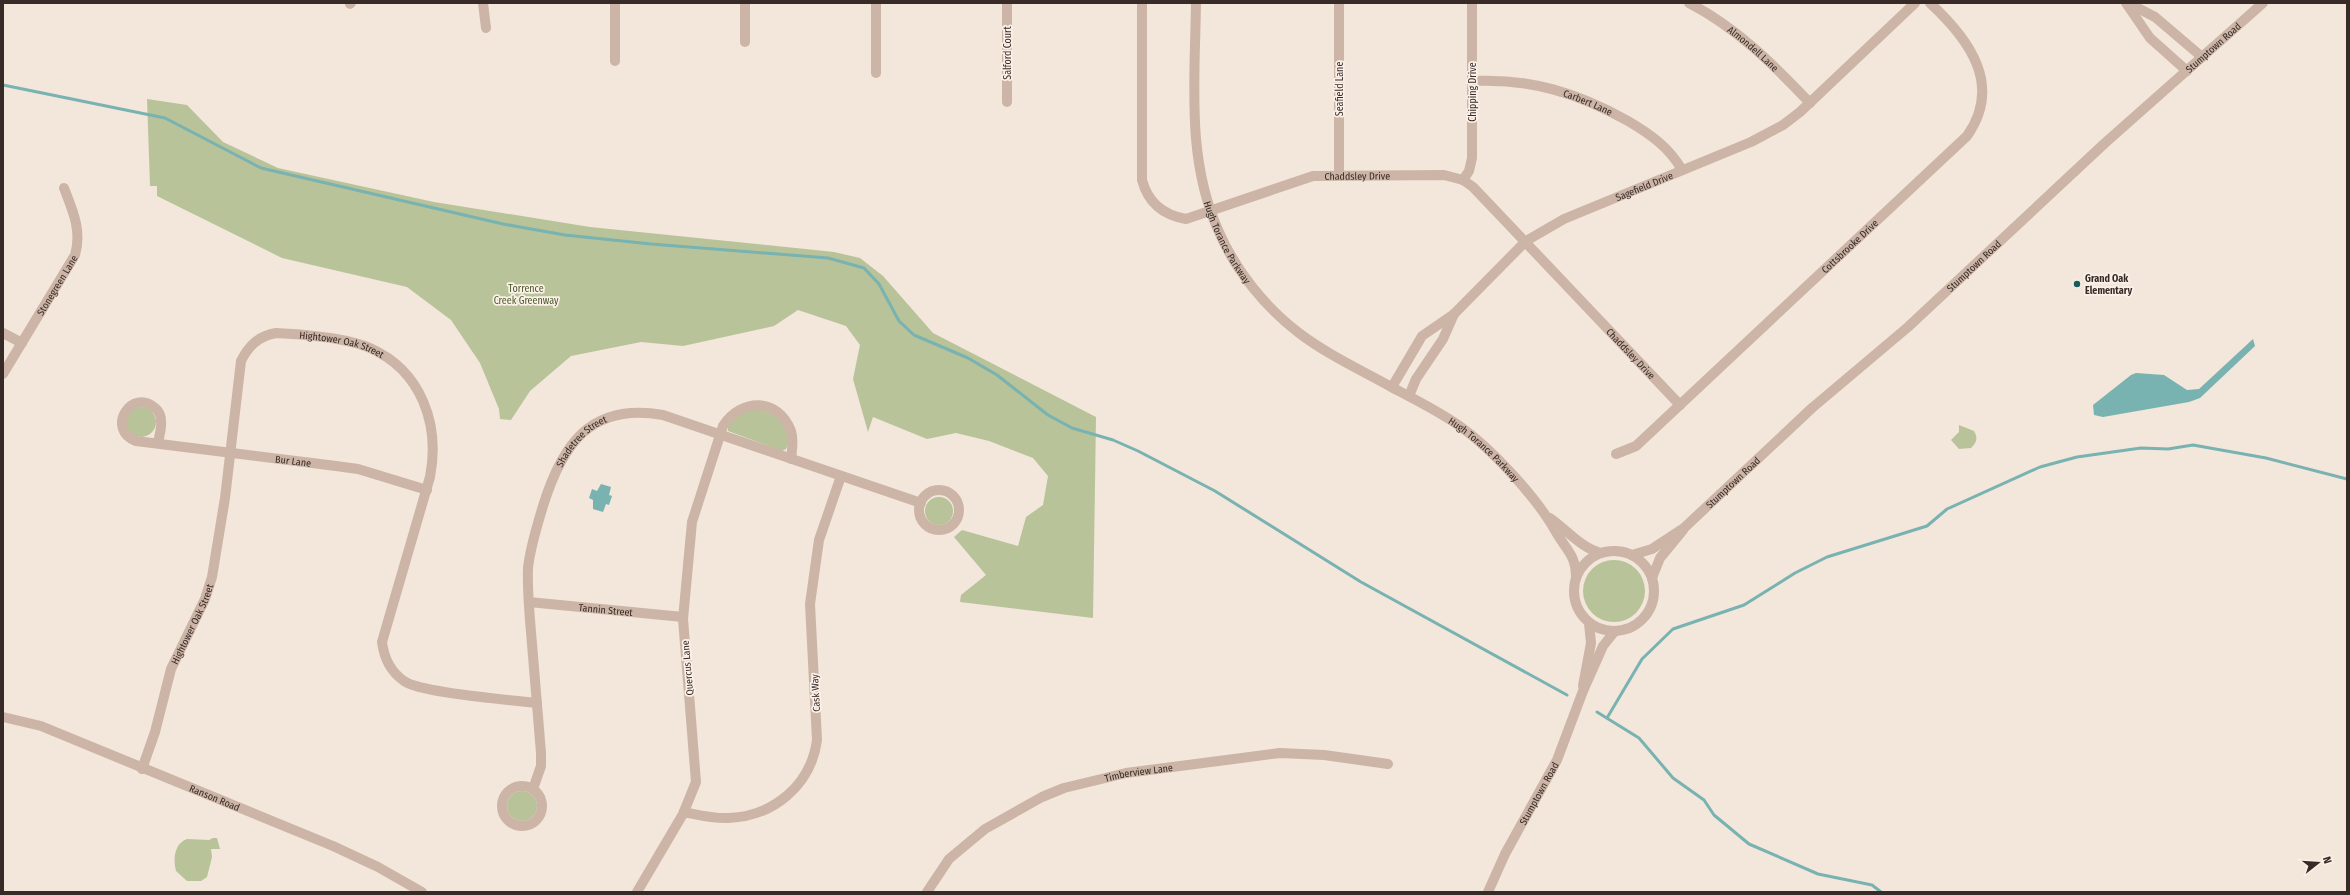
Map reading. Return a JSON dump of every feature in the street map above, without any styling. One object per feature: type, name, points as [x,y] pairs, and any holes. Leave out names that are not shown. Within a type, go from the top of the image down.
[{"type":"street","points":[[483,3],[486,28]]},
{"type":"street","points":[[615,3],[615,61]]},
{"type":"street","points":[[745,3],[746,42]]},
{"type":"street","points":[[876,3],[876,73]]},
{"type":"street","name":"Salford Court","points":[[1007,102],[1008,3]]},
{"type":"street","name":"Chaddsley Drive","points":[[1142,3],[1142,168],[1145,192],[1160,209],[1172,217],[1186,219],[1211,212],[1304,178],[1339,175],[1444,175],[1464,180],[1473,187],[1526,241],[1680,405]]},
{"type":"street","name":"Hugh Torance Parkway","points":[[1196,3],[1195,132],[1203,188],[1219,233],[1235,261],[1254,288],[1275,312],[1328,353],[1409,396],[1461,427],[1476,440],[1547,516],[1592,551],[1601,553]]},
{"type":"street","name":"Seafield Lane","points":[[1339,3],[1339,175]]},
{"type":"street","name":"Chipping Drive","points":[[1464,180],[1469,171],[1472,158],[1472,3]]},
{"type":"street","name":"Almondell Lane","points":[[1689,3],[1721,22],[1762,55],[1810,103]]},
{"type":"street","name":"Sagefield Drive","points":[[1392,387],[1422,336],[1454,314],[1526,241],[1564,219],[1767,134],[1783,125],[1810,103],[1915,3]]},
{"type":"street","name":"Cottsbrooke Drive","points":[[1616,454],[1636,446],[1967,136],[1975,124],[1982,100],[1983,88],[1980,68],[1959,37],[1930,3]]},
{"type":"street","points":[[2127,3],[2155,16],[2202,57]]},
{"type":"street","points":[[2127,3],[2150,38],[2186,71]]},
{"type":"street","name":"Stumptown Road","points":[[1652,578],[1660,558],[1684,528],[1812,408],[1908,327],[2186,71],[2263,3]]},
{"type":"street","name":"Carbert Lane","points":[[1472,81],[1531,84],[1595,103],[1656,139],[1675,158],[1682,170]]},
{"type":"street","name":"Stonegreen Lane","points":[[3,374],[75,255],[78,234],[74,213],[64,188]]},
{"type":"street","points":[[1409,396],[1416,379],[1443,339],[1454,314]]},
{"type":"street","points":[[3,333],[22,343]]},
{"type":"street","name":"Hightower Oak Street","points":[[142,769],[155,732],[171,669],[205,599],[212,577],[225,498],[241,361],[246,350],[254,342],[265,335],[276,333],[352,343],[369,348],[402,369],[424,401],[434,437],[434,456],[427,490],[384,632],[383,652],[395,674],[413,686],[537,703]]},
{"type":"street","name":"Bur Lane","points":[[158,443],[162,422],[157,409],[146,402],[139,402],[127,408],[122,420],[122,427],[127,436],[136,440],[158,443],[230,452],[358,469],[427,490]]},
{"type":"street","name":"Quercus Lane","points":[[637,892],[684,812],[696,782],[683,616],[692,522],[720,435],[727,420],[737,411],[753,404],[769,406],[783,417],[791,432],[791,459]]},
{"type":"street","name":"Shadetree Street","points":[[532,789],[540,766],[541,753],[529,602],[528,567],[546,496],[557,467],[566,451],[586,429],[598,422],[626,413],[651,413],[920,503]]},
{"type":"street","name":"Cask Way","points":[[684,812],[715,818],[742,817],[754,814],[778,804],[794,790],[810,768],[815,756],[817,740],[810,604],[819,540],[841,476]]},
{"type":"street","name":"Hugh Torance Parkway","points":[[1547,516],[1572,553],[1576,564],[1576,578]]},
{"type":"street","name":"Stumptown Road","points":[[1632,556],[1652,548],[1684,528]]},
{"type":"street","points":[[1622,552],[1632,556],[1641,561],[1652,578],[1654,590],[1652,603],[1647,614],[1638,623],[1627,629],[1615,631],[1606,630],[1590,623],[1578,607],[1575,598],[1576,578],[1582,567],[1590,559],[1601,553],[1622,552]]},
{"type":"street","name":"Tannin Street","points":[[529,602],[683,616]]},
{"type":"street","name":"Stumptown Road","points":[[1583,691],[1591,643],[1590,623]]},
{"type":"street","name":"Stumptown Road","points":[[1488,892],[1505,854],[1557,760],[1583,691],[1603,646],[1615,631]]},
{"type":"street","name":"Ranson Road","points":[[3,717],[41,726],[142,769],[333,846],[378,867],[422,892]]},
{"type":"street","name":"Timberview Lane","points":[[927,892],[948,859],[985,829],[1042,797],[1064,788],[1126,773],[1280,753],[1324,754],[1388,764]]},
{"type":"green space","name":"Torrence Creek Greenway","points":[[147,99],[187,105],[223,142],[278,168],[434,202],[590,227],[834,252],[860,258],[883,276],[933,333],[1096,417],[1093,618],[960,602],[961,595],[986,575],[954,537],[962,530],[1018,546],[1026,517],[1043,505],[1048,476],[1033,458],[989,441],[956,433],[927,439],[873,417],[868,432],[853,379],[860,345],[846,326],[798,310],[774,326],[683,346],[641,342],[571,356],[530,391],[511,420],[500,419],[499,409],[480,363],[451,320],[407,287],[282,258],[157,196],[157,186],[150,186]]},
{"type":"green space","points":[[141,407],[151,412],[156,422],[151,432],[141,437],[131,432],[126,422],[131,412]]},
{"type":"green space","points":[[755,409],[773,414],[781,422],[787,433],[788,444],[786,449],[782,451],[728,431],[728,426],[733,419]]},
{"type":"green space","points":[[1959,425],[1974,431],[1976,440],[1975,444],[1971,448],[1959,449],[1951,440],[1959,432]]},
{"type":"green space","points":[[939,497],[949,501],[953,511],[949,521],[939,525],[929,521],[925,511],[929,501]]},
{"type":"green space","points":[[1608,560],[1620,560],[1636,569],[1643,579],[1645,591],[1643,603],[1636,613],[1620,622],[1608,622],[1597,617],[1588,608],[1583,597],[1583,585],[1588,574],[1597,565]]},
{"type":"green space","points":[[522,791],[528,792],[536,800],[536,812],[528,820],[522,821],[516,820],[508,812],[507,806],[508,800],[516,792]]},
{"type":"green space","points":[[217,838],[220,849],[211,849],[212,857],[207,877],[201,881],[187,881],[176,871],[175,857],[179,844],[187,839],[209,840]]},
{"type":"water","points":[[2253,339],[2255,346],[2200,398],[2189,402],[2103,417],[2094,415],[2093,405],[2131,375],[2136,373],[2164,375],[2187,390],[2199,389]]},
{"type":"water","points":[[601,484],[611,487],[609,495],[612,496],[609,505],[606,504],[603,512],[593,509],[593,500],[589,498],[592,489],[597,491]]},
{"type":"waterway","points":[[3,85],[165,118],[261,168],[503,224],[565,235],[651,244],[828,258],[864,268],[879,284],[899,321],[914,335],[968,358],[997,375],[1048,415],[1072,428],[1113,440],[1138,451],[1215,491],[1361,582],[1567,695]]},
{"type":"waterway","points":[[1607,718],[1642,659],[1673,629],[1744,605],[1795,573],[1827,557],[1927,526],[1947,509],[2040,467],[2077,457],[2141,448],[2168,449],[2193,445],[2266,458],[2347,479]]},
{"type":"waterway","points":[[1597,712],[1639,738],[1673,778],[1704,800],[1714,815],[1749,844],[1818,874],[1872,885],[1881,892]]},
{"type":"place","name":"Grand Oak Elementary","points":[[2077,284]]}]
